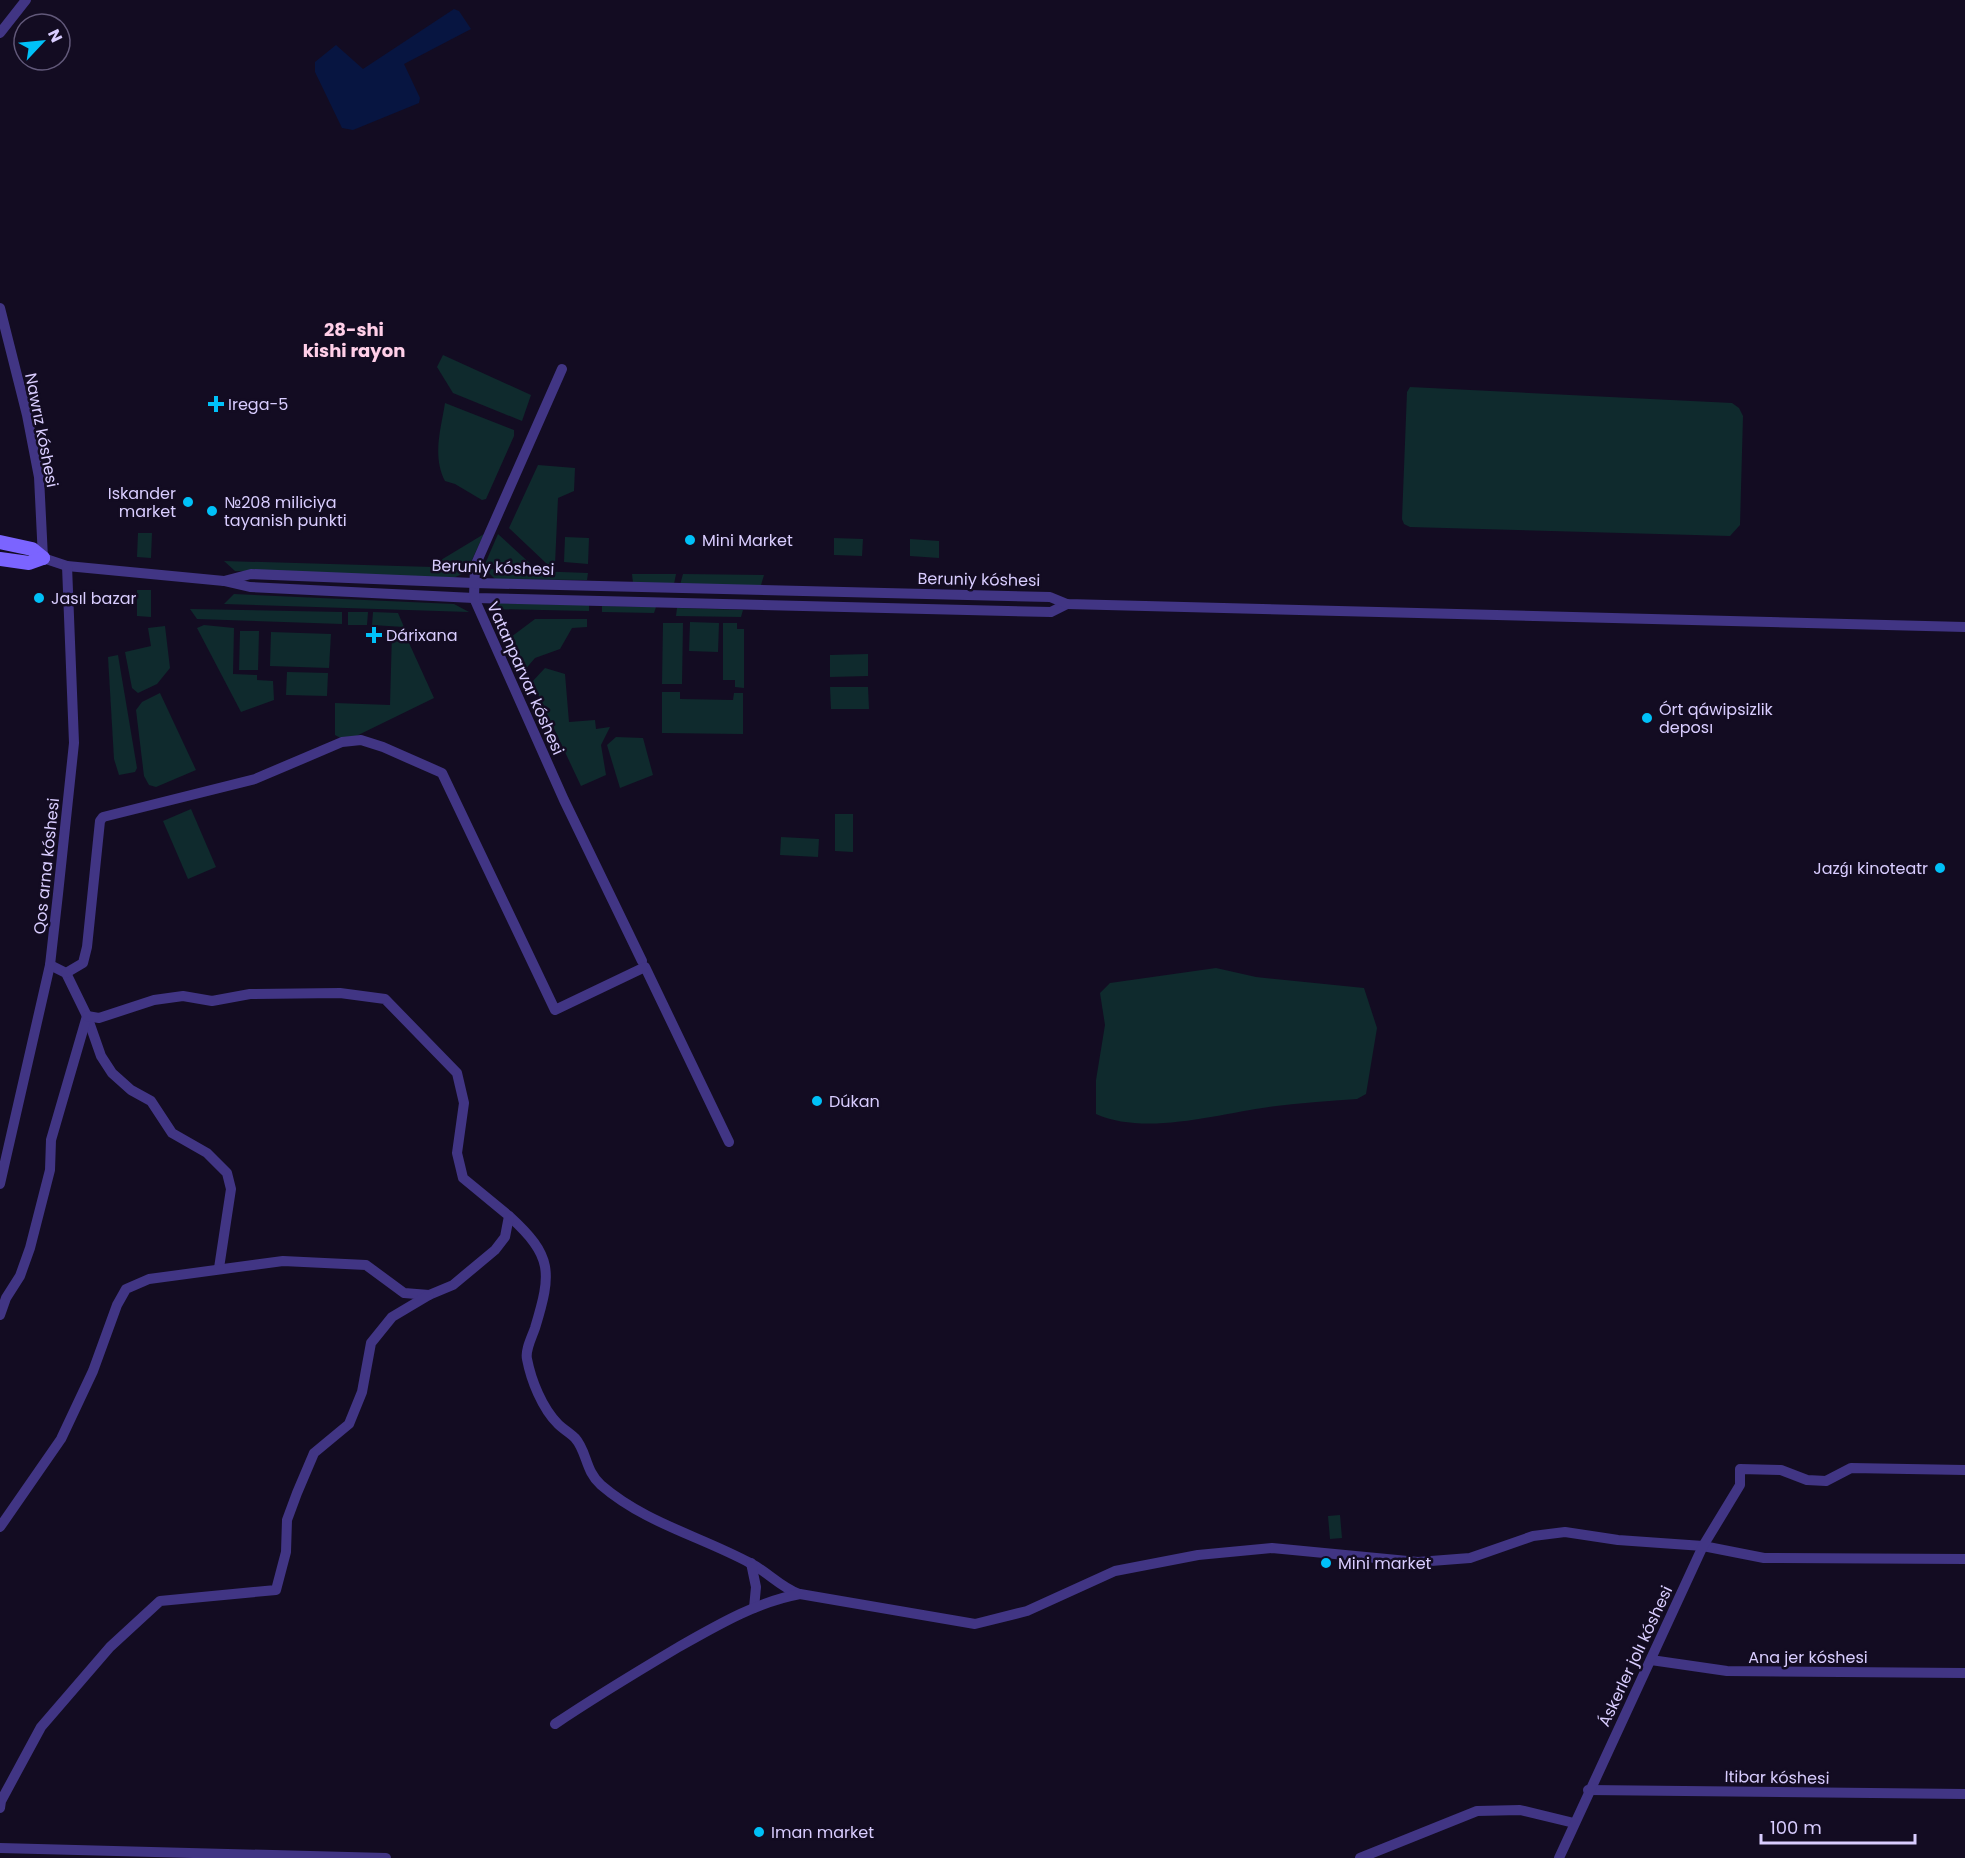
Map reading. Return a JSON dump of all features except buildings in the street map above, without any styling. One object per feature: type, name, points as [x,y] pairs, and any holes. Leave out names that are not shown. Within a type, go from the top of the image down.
[{"type":"street","points":[[0,33],[26,0]]},
{"type":"street","name":"Nawrız kóshesi","points":[[0,308],[27,415],[39,477],[43,558]]},
{"type":"street","name":"Vatanparvar kóshesi","points":[[562,369],[475,566],[474,598],[564,800],[729,1142]]},
{"type":"street","points":[[0,542],[32,549],[43,558],[67,566],[224,581]]},
{"type":"street","points":[[0,559],[29,563],[43,558]]},
{"type":"street","name":"Qos arna kóshesi","points":[[0,1184],[2,1164],[50,965],[74,743],[67,566]]},
{"type":"street","name":"Beruniy kóshesi","points":[[224,581],[251,574],[474,583],[1050,597],[1067,604]]},
{"type":"street","name":"Beruniy kóshesi","points":[[224,581],[250,587],[474,598],[1052,612],[1067,604]]},
{"type":"street","points":[[885,593],[885,607]]},
{"type":"street","points":[[1067,604],[1965,627]]},
{"type":"street","points":[[66,973],[83,963],[87,947],[100,821],[103,817],[255,779],[342,742],[361,740],[411,758],[442,773],[555,1010],[643,964]]},
{"type":"street","points":[[50,965],[66,973],[87,1016],[101,1056],[112,1073],[131,1090],[152,1101],[171,1132],[207,1153],[227,1173],[231,1189],[219,1268]]},
{"type":"street","points":[[87,1016],[99,1018],[109,1016],[154,1000],[183,996],[212,1001],[250,994],[340,993],[386,999],[457,1073],[464,1103],[457,1153],[463,1178],[534,1239],[544,1256],[546,1281],[542,1305],[526,1356],[542,1401],[557,1423],[577,1440],[589,1473],[602,1485],[652,1519],[751,1563],[785,1589],[800,1594],[975,1624],[1027,1611],[1115,1571],[1198,1555],[1272,1548],[1418,1562],[1470,1558],[1533,1536],[1564,1532],[1618,1540],[1703,1546],[1764,1558],[1965,1559]]},
{"type":"street","points":[[0,1315],[6,1298],[20,1276],[30,1248],[50,1170],[51,1140],[87,1016]]},
{"type":"street","points":[[0,1808],[1,1801],[41,1727],[110,1647],[160,1601],[276,1590],[286,1552],[287,1520],[297,1493],[314,1454],[350,1424],[362,1392],[370,1343],[392,1317],[429,1295],[453,1285],[495,1250],[505,1237],[509,1216]]},
{"type":"street","points":[[0,1527],[61,1439],[93,1371],[117,1305],[126,1289],[149,1279],[283,1261],[366,1265],[404,1293],[429,1295]]},
{"type":"street","name":"Áskerler jolı kóshesi","points":[[1558,1858],[1703,1546],[1740,1485],[1740,1469],[1781,1470],[1807,1480],[1826,1481],[1851,1468],[1965,1470]]},
{"type":"street","points":[[751,1563],[756,1587],[753,1608]]},
{"type":"street","points":[[555,1724],[607,1688],[704,1633],[777,1598],[800,1594]]},
{"type":"street","name":"Ana jer kóshesi","points":[[1651,1660],[1727,1671],[1965,1673]]},
{"type":"street","name":"Itibar kóshesi","points":[[1588,1790],[1965,1794]]},
{"type":"street","points":[[1360,1858],[1476,1811],[1520,1810],[1574,1823]]},
{"type":"street","points":[[0,1848],[386,1858]]},
{"type":"green space","points":[[443,355],[531,395],[522,421],[453,393],[437,367]]},
{"type":"green space","points":[[1410,387],[1732,403],[1739,408],[1743,416],[1740,525],[1730,536],[1410,527],[1404,524],[1402,519],[1407,392]]},
{"type":"green space","points":[[445,403],[514,430],[514,436],[486,499],[482,500],[455,484],[445,481],[441,472],[438,452]]},
{"type":"green space","points":[[538,465],[575,468],[574,491],[558,498],[555,565],[547,564],[509,528]]},
{"type":"green space","points":[[138,533],[152,533],[151,558],[137,557]]},
{"type":"green space","points":[[484,534],[470,564],[436,563]]},
{"type":"green space","points":[[498,534],[534,567],[485,564]]},
{"type":"green space","points":[[565,537],[589,538],[588,564],[564,562]]},
{"type":"green space","points":[[834,538],[863,539],[862,556],[834,555]]},
{"type":"green space","points":[[910,539],[939,541],[939,558],[910,556]]},
{"type":"green space","points":[[224,561],[467,568],[462,574],[451,579],[235,571]]},
{"type":"green space","points":[[485,569],[588,573],[587,580],[495,579]]},
{"type":"green space","points":[[632,574],[676,574],[674,584],[633,583]]},
{"type":"green space","points":[[683,574],[764,575],[761,585],[680,585]]},
{"type":"green space","points":[[137,590],[151,590],[151,617],[137,616]]},
{"type":"green space","points":[[234,594],[454,604],[469,612],[224,604]]},
{"type":"green space","points":[[500,603],[589,605],[589,611],[491,609]]},
{"type":"green space","points":[[602,606],[656,607],[654,613],[602,612]]},
{"type":"green space","points":[[677,608],[743,610],[741,617],[676,616]]},
{"type":"green space","points":[[190,609],[342,612],[342,624],[197,619]]},
{"type":"green space","points":[[348,612],[368,612],[367,625],[348,625]]},
{"type":"green space","points":[[373,612],[398,613],[404,627],[372,625]]},
{"type":"green space","points":[[535,619],[587,619],[587,627],[572,628],[560,649],[535,658],[523,672],[507,640]]},
{"type":"green space","points":[[690,622],[719,623],[718,652],[689,651]]},
{"type":"green space","points":[[663,623],[683,623],[682,684],[662,684]]},
{"type":"green space","points":[[723,623],[737,623],[737,629],[744,629],[744,688],[735,687],[735,680],[723,680]]},
{"type":"green space","points":[[204,625],[234,628],[233,674],[257,675],[257,680],[273,681],[274,700],[241,712],[197,628]]},
{"type":"green space","points":[[165,626],[170,668],[157,684],[138,693],[132,688],[125,652],[151,646],[148,628]]},
{"type":"green space","points":[[240,631],[259,631],[258,670],[239,670]]},
{"type":"green space","points":[[271,632],[331,634],[329,668],[270,666]]},
{"type":"green space","points":[[392,632],[404,632],[434,698],[346,741],[335,735],[335,703],[390,705]]},
{"type":"green space","points":[[868,654],[868,676],[830,677],[830,655]]},
{"type":"green space","points":[[118,655],[137,768],[135,772],[119,775],[114,759],[108,657]]},
{"type":"green space","points":[[545,668],[565,674],[569,722],[595,720],[596,729],[610,727],[601,745],[606,775],[581,786],[532,682]]},
{"type":"green space","points":[[287,672],[328,673],[327,696],[286,695]]},
{"type":"green space","points":[[830,687],[868,687],[869,709],[831,709]]},
{"type":"green space","points":[[662,692],[680,692],[680,699],[733,700],[734,693],[743,693],[743,734],[662,733]]},
{"type":"green space","points":[[160,693],[196,770],[156,787],[149,785],[144,776],[136,710],[142,702]]},
{"type":"green space","points":[[616,737],[643,738],[653,775],[620,788],[607,745]]},
{"type":"green space","points":[[191,809],[216,867],[188,879],[163,821]]},
{"type":"green space","points":[[835,814],[853,814],[853,852],[835,851]]},
{"type":"green space","points":[[781,837],[819,839],[818,857],[780,855]]},
{"type":"green space","points":[[1216,968],[1256,977],[1364,988],[1377,1028],[1366,1094],[1357,1099],[1280,1106],[1159,1123],[1115,1120],[1096,1114],[1096,1080],[1105,1025],[1100,993],[1110,983]]},
{"type":"green space","points":[[1340,1515],[1342,1538],[1330,1539],[1328,1516]]},
{"type":"water","points":[[454,9],[459,11],[471,29],[404,64],[420,98],[419,103],[353,130],[342,128],[315,72],[315,62],[336,45],[363,69]]},
{"type":"place","name":"Irega-5","points":[[216,404]]},
{"type":"place","name":"Iskander market","points":[[188,502]]},
{"type":"place","name":"№208 miliciya tayanish punkti","points":[[212,511]]},
{"type":"place","name":"Mini Market","points":[[690,540]]},
{"type":"place","name":"Jasıl bazar","points":[[39,598]]},
{"type":"place","name":"Dárixana","points":[[374,635]]},
{"type":"place","name":"Órt qáwipsizlik deposı","points":[[1647,718]]},
{"type":"place","name":"Jazǵı kinoteatr","points":[[1940,868]]},
{"type":"place","name":"Dúkan","points":[[817,1101]]},
{"type":"place","name":"Mini market","points":[[1326,1563]]},
{"type":"place","name":"Iman market","points":[[759,1832]]},
{"type":"district","name":"28-shi kishi rayon","points":[[354,340]]}]
